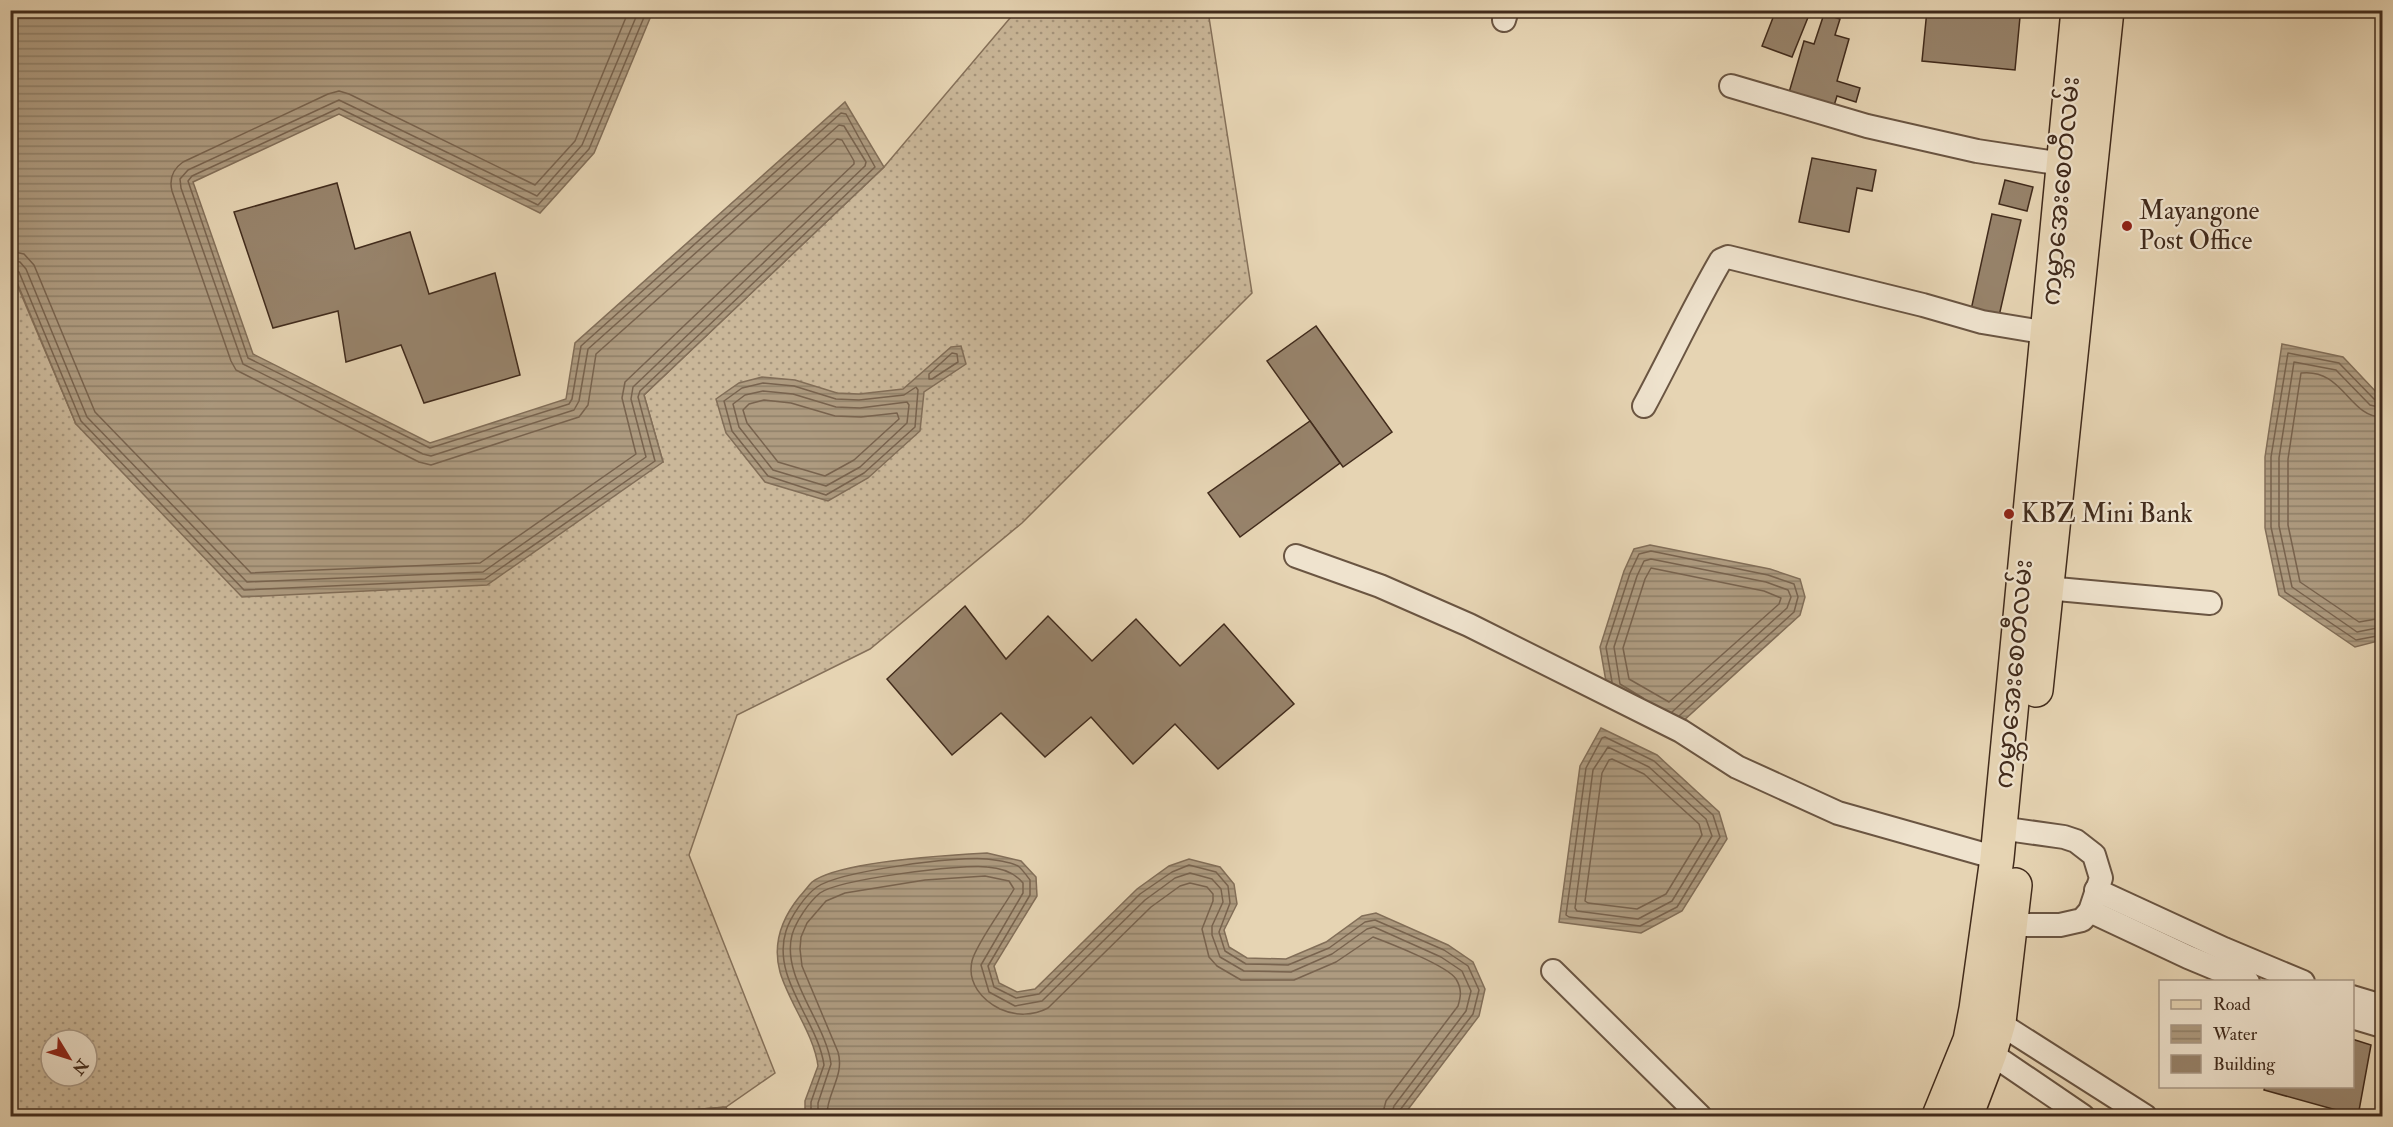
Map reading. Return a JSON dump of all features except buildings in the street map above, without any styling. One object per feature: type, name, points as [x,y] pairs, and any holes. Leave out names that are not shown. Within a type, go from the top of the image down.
[{"type":"main road","name":"ကမ္ဘာအေးစေတီလမ်း","points":[[1939,1116],[1984,1031],[2037,598],[2058,317],[2087,64],[2078,10]]},
{"type":"main road","name":"ကမ္ဘာအေးစေတီလမ်း","points":[[2058,317],[2063,164],[2087,64],[2107,10]]},
{"type":"main road","name":"ကမ္ဘာအေးစေတီလမ်း","points":[[1966,1116],[1984,1031],[2011,925],[2006,838]]},
{"type":"street","points":[[1731,86],[1867,126],[1977,151],[2063,164]]},
{"type":"street","points":[[1644,406],[1672,356],[1695,305],[1721,260],[1728,257],[1923,305],[1982,322],[2058,317]]},
{"type":"street","points":[[1296,556],[1380,586],[1469,625],[1681,731],[1737,767],[1838,813],[2006,838],[2064,837],[2076,841],[2094,855],[2101,878],[2082,920],[2060,925],[2011,925]]},
{"type":"street","points":[[2037,598],[2210,603]]},
{"type":"street","points":[[2093,900],[2188,957],[2246,980]]},
{"type":"street","points":[[2093,900],[2300,980]]},
{"type":"street","points":[[1553,971],[1700,1116]]},
{"type":"street","points":[[2354,998],[2382,1006]]},
{"type":"street","points":[[2354,1018],[2382,1026]]},
{"type":"street","points":[[1984,1031],[2084,1077],[2145,1116]]},
{"type":"street","points":[[1984,1031],[2083,1116]]},
{"type":"shaded area","points":[[1016,11],[1208,11],[1252,293],[1022,523],[870,649],[737,715],[689,855],[775,1073],[726,1107],[616,1116],[11,1116],[10,268],[76,424],[663,462],[644,395],[884,167]]},
{"type":"water","points":[[10,11],[653,11],[594,153],[540,213],[339,114],[193,182],[253,354],[430,443],[566,399],[575,343],[845,102],[884,167],[644,395],[663,462],[487,585],[242,597],[76,424],[11,268]]},
{"type":"water","points":[[2282,344],[2343,357],[2379,395],[2382,395],[2382,640],[2355,647],[2279,595],[2265,528],[2265,457]]},
{"type":"water","points":[[961,346],[966,364],[924,392],[920,431],[868,478],[828,501],[765,482],[726,433],[716,399],[739,383],[762,377],[795,380],[837,393],[859,394],[903,389],[951,347]]},
{"type":"water","points":[[1650,545],[1770,569],[1800,579],[1805,597],[1800,615],[1672,731],[1608,693],[1600,647],[1624,571],[1634,549]]},
{"type":"water","points":[[1601,728],[1657,755],[1719,812],[1727,839],[1682,911],[1641,933],[1559,922],[1580,766]]},
{"type":"water","points":[[987,853],[1021,861],[1036,877],[1037,896],[994,966],[999,983],[1017,992],[1035,989],[1137,889],[1169,866],[1189,859],[1220,867],[1234,884],[1237,904],[1224,930],[1229,947],[1247,958],[1286,959],[1326,942],[1362,916],[1376,913],[1448,945],[1473,962],[1485,989],[1479,1016],[1403,1116],[805,1116],[805,1101],[818,1066],[816,1054],[784,984],[777,951],[780,931],[794,904],[812,882],[846,869],[896,860]]},
{"type":"water","points":[[726,1107],[731,1116],[616,1116]]},
{"type":"place","name":"Mayangone Post Office","points":[[2127,226]]},
{"type":"place","name":"KBZ Mini Bank","points":[[2009,514]]}]
